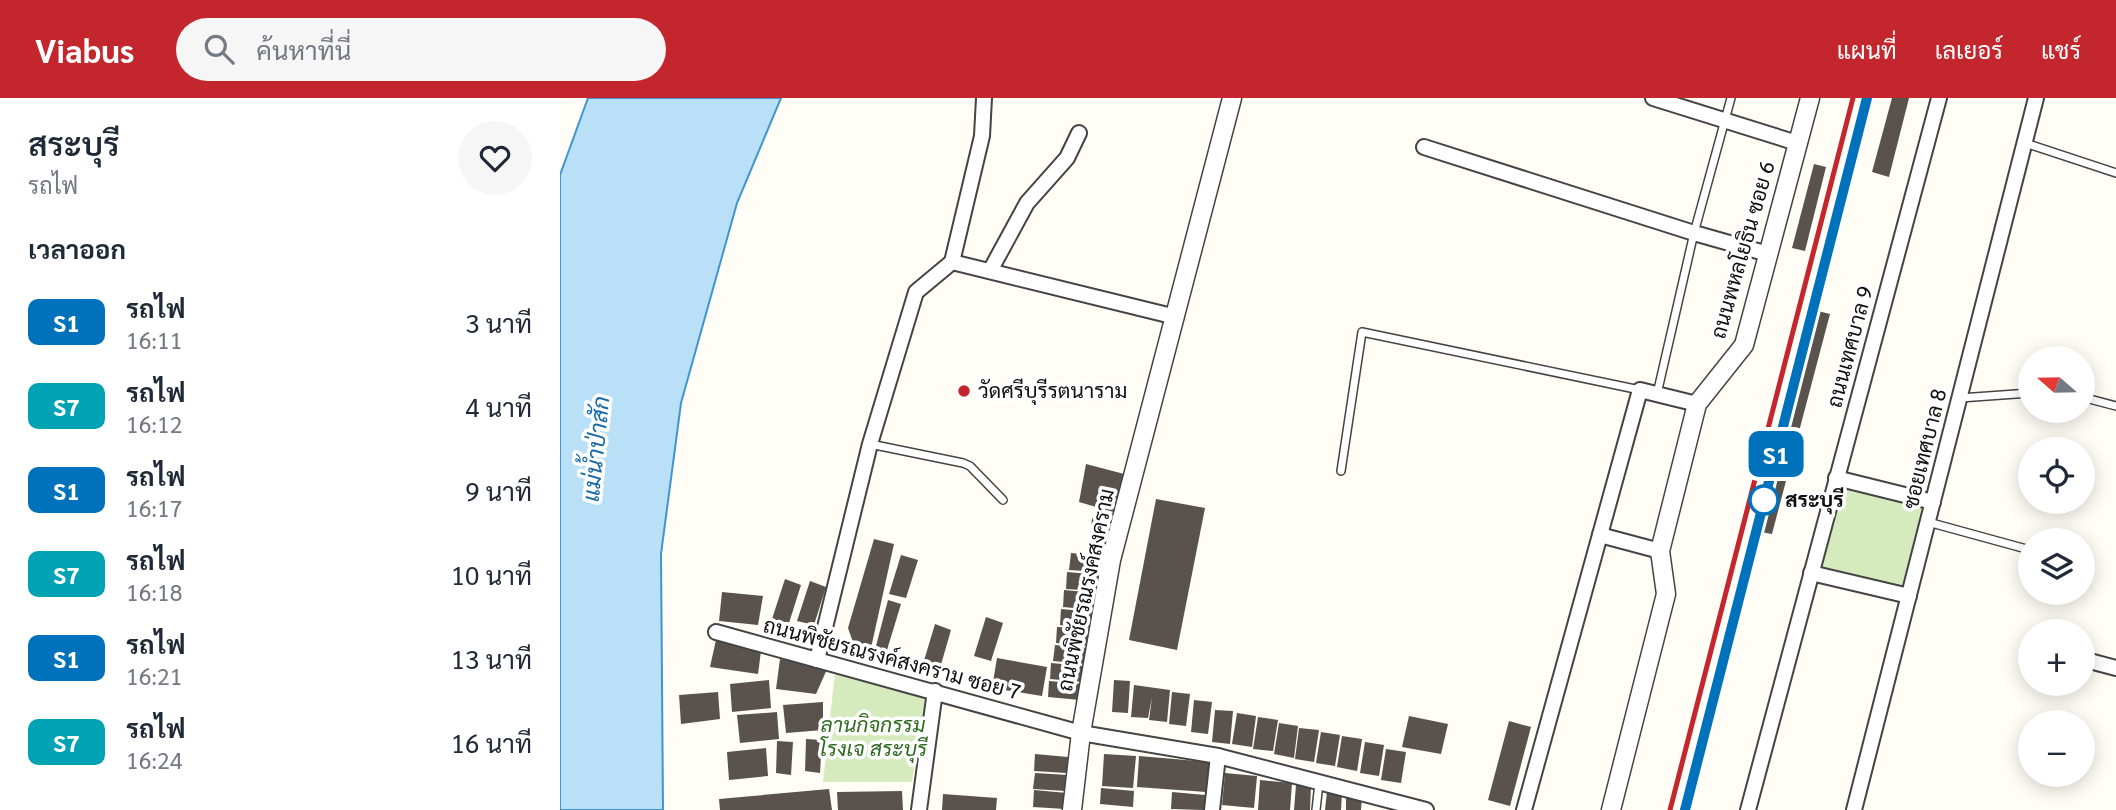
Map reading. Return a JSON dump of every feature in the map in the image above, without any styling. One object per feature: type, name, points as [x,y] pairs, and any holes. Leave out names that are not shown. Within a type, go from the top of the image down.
[{"type":"street","points":[[817,660],[870,444],[916,292],[952,262],[982,136],[984,98]]},
{"type":"street","name":"ถนนพิชัยรณรงค์สงคราม","points":[[1072,810],[1081,733],[1111,560],[1232,98]]},
{"type":"street","points":[[1653,98],[1797,143]]},
{"type":"street","name":"ถนนพหลโยธิน ซอย 6","points":[[1611,810],[1667,594],[1660,551],[1697,404],[1744,345],[1810,98]]},
{"type":"street","name":"ถนนเทศบาล 9","points":[[1748,810],[1938,98]]},
{"type":"street","name":"ซอยเทศบาล 8","points":[[1854,810],[2036,98]]},
{"type":"street","points":[[990,271],[1027,203],[1067,158],[1079,133]]},
{"type":"street","points":[[1424,146],[1768,254]]},
{"type":"street","points":[[952,262],[1176,317]]},
{"type":"street","points":[[1524,810],[1640,390],[1697,404]]},
{"type":"street","points":[[1836,478],[1933,502]]},
{"type":"street","points":[[1601,535],[1660,551]]},
{"type":"street","points":[[1811,573],[1909,596]]},
{"type":"street","name":"ถนนพิชัยรณรงค์สงคราม ซอย 7","points":[[716,632],[1081,733],[1218,756],[1420,809]]},
{"type":"street","points":[[2095,662],[2116,668]]},
{"type":"street","points":[[919,810],[935,691]]},
{"type":"street","points":[[1212,810],[1218,756]]},
{"type":"lane","points":[[1657,394],[1695,233],[1731,98]]},
{"type":"lane","points":[[2025,143],[2116,173]]},
{"type":"lane","points":[[1341,471],[1362,332],[1640,390]]},
{"type":"lane","points":[[1959,398],[2018,394]]},
{"type":"lane","points":[[2095,400],[2116,406]]},
{"type":"lane","points":[[870,444],[963,463],[970,466],[1003,499]]},
{"type":"lane","points":[[1928,522],[2018,547]]},
{"type":"lane","points":[[1316,810],[1320,782]]},
{"type":"green space","points":[[1842,486],[1926,507],[1906,587],[1822,567]]},
{"type":"green space","name":"ลานกิจกรรม โรงเจ สระบุรี","points":[[835,673],[925,698],[912,782],[823,782]]},
{"type":"water","name":"แม่น้ำป่าสัก","points":[[588,98],[781,98],[737,203],[681,403],[661,554],[663,810],[560,810],[560,175]]},
{"type":"building","points":[[1892,98],[1909,98],[1889,177],[1872,172]]},
{"type":"building","points":[[1814,164],[1826,167],[1805,251],[1792,248]]},
{"type":"building","points":[[1818,311],[1830,314],[1772,534],[1761,532]]},
{"type":"building","points":[[1086,464],[1128,475],[1117,513],[1079,502]]},
{"type":"building","points":[[1156,499],[1205,508],[1177,650],[1129,640]]},
{"type":"building","points":[[1092,518],[1109,520],[1105,554],[1089,552]]},
{"type":"building","points":[[874,539],[894,544],[871,648],[855,648],[848,628]]},
{"type":"building","points":[[1071,553],[1104,556],[1102,572],[1069,570]]},
{"type":"building","points":[[901,555],[918,560],[906,598],[889,594]]},
{"type":"building","points":[[1067,572],[1100,575],[1098,591],[1066,589]]},
{"type":"building","points":[[785,579],[801,585],[789,623],[772,619]]},
{"type":"building","points":[[810,581],[826,587],[814,625],[797,621]]},
{"type":"building","points":[[1064,590],[1097,593],[1095,610],[1063,607]]},
{"type":"building","points":[[722,592],[763,596],[758,625],[719,621]]},
{"type":"building","points":[[888,600],[901,604],[887,650],[876,646]]},
{"type":"building","points":[[1061,609],[1094,612],[1093,628],[1060,625]]},
{"type":"building","points":[[986,617],[1003,623],[991,661],[974,656]]},
{"type":"building","points":[[935,624],[951,630],[940,668],[923,664]]},
{"type":"building","points":[[1057,627],[1090,629],[1089,646],[1056,643]]},
{"type":"building","points":[[716,640],[761,651],[758,674],[710,667]]},
{"type":"building","points":[[1055,645],[1087,648],[1086,664],[1053,661]]},
{"type":"building","points":[[997,658],[1047,667],[1042,696],[992,688]]},
{"type":"building","points":[[780,659],[828,667],[816,694],[776,689]]},
{"type":"building","points":[[1051,663],[1084,666],[1083,682],[1050,679]]},
{"type":"building","points":[[769,680],[771,708],[732,712],[730,684]]},
{"type":"building","points":[[1114,680],[1130,681],[1128,713],[1112,712]]},
{"type":"building","points":[[1049,681],[1082,684],[1080,700],[1048,697]]},
{"type":"building","points":[[1134,685],[1170,690],[1167,722],[1149,720],[1152,697],[1148,718],[1131,717]]},
{"type":"building","points":[[718,692],[720,719],[681,724],[679,695]]},
{"type":"building","points":[[1172,692],[1190,694],[1186,726],[1169,724]]},
{"type":"building","points":[[1194,700],[1212,702],[1208,734],[1191,732]]},
{"type":"building","points":[[823,702],[823,730],[786,733],[783,705]]},
{"type":"building","points":[[1215,710],[1233,711],[1230,744],[1212,742]]},
{"type":"building","points":[[777,712],[779,739],[740,743],[737,715]]},
{"type":"building","points":[[1237,713],[1256,716],[1252,747],[1232,744]]},
{"type":"building","points":[[1409,716],[1448,724],[1441,754],[1402,747]]},
{"type":"building","points":[[1258,717],[1278,720],[1273,751],[1253,749]]},
{"type":"building","points":[[1509,721],[1531,727],[1510,806],[1488,800]]},
{"type":"building","points":[[1279,723],[1298,726],[1294,758],[1274,754]]},
{"type":"building","points":[[1299,728],[1319,730],[1314,762],[1295,759]]},
{"type":"building","points":[[1321,732],[1340,735],[1335,766],[1316,763]]},
{"type":"building","points":[[1342,736],[1362,739],[1357,771],[1337,767]]},
{"type":"building","points":[[806,739],[822,740],[820,773],[805,771]]},
{"type":"building","points":[[777,741],[793,742],[791,775],[776,773]]},
{"type":"building","points":[[1365,742],[1384,745],[1379,776],[1360,773]]},
{"type":"building","points":[[766,748],[768,776],[729,780],[727,752]]},
{"type":"building","points":[[1386,749],[1406,752],[1401,783],[1381,780]]},
{"type":"building","points":[[1035,754],[1068,757],[1067,773],[1034,771]]},
{"type":"building","points":[[1104,754],[1136,756],[1133,788],[1102,786]]},
{"type":"building","points":[[1139,756],[1209,762],[1206,792],[1137,787]]},
{"type":"building","points":[[1035,773],[1068,775],[1066,791],[1033,789]]},
{"type":"building","points":[[1225,773],[1257,776],[1254,808],[1222,805]]},
{"type":"building","points":[[1260,780],[1292,783],[1290,810],[1258,810]]},
{"type":"building","points":[[1296,785],[1311,786],[1310,810],[1294,810]]},
{"type":"building","points":[[1101,788],[1134,791],[1133,807],[1100,804]]},
{"type":"building","points":[[829,789],[832,810],[720,810],[719,799]]},
{"type":"building","points":[[1034,790],[1067,793],[1065,809],[1033,807]]},
{"type":"building","points":[[902,791],[903,810],[838,810],[837,792]]},
{"type":"building","points":[[1327,791],[1342,792],[1341,810],[1325,810]]},
{"type":"building","points":[[1172,792],[1205,795],[1204,810],[1171,809]]},
{"type":"building","points":[[943,794],[997,798],[996,810],[942,810]]},
{"type":"building","points":[[1346,795],[1362,796],[1361,810],[1346,810]]},
{"type":"railway","points":[[1670,810],[1853,98]]},
{"type":"railway","points":[[1685,810],[1867,98]]},
{"type":"train","name":"S1","points":[[1685,810],[1867,98]]},
{"type":"place","name":"วัดศรีบุรีรตนาราม","points":[[964,391]]},
{"type":"place","name":"สระบุรี","points":[[1764,500]]}]
